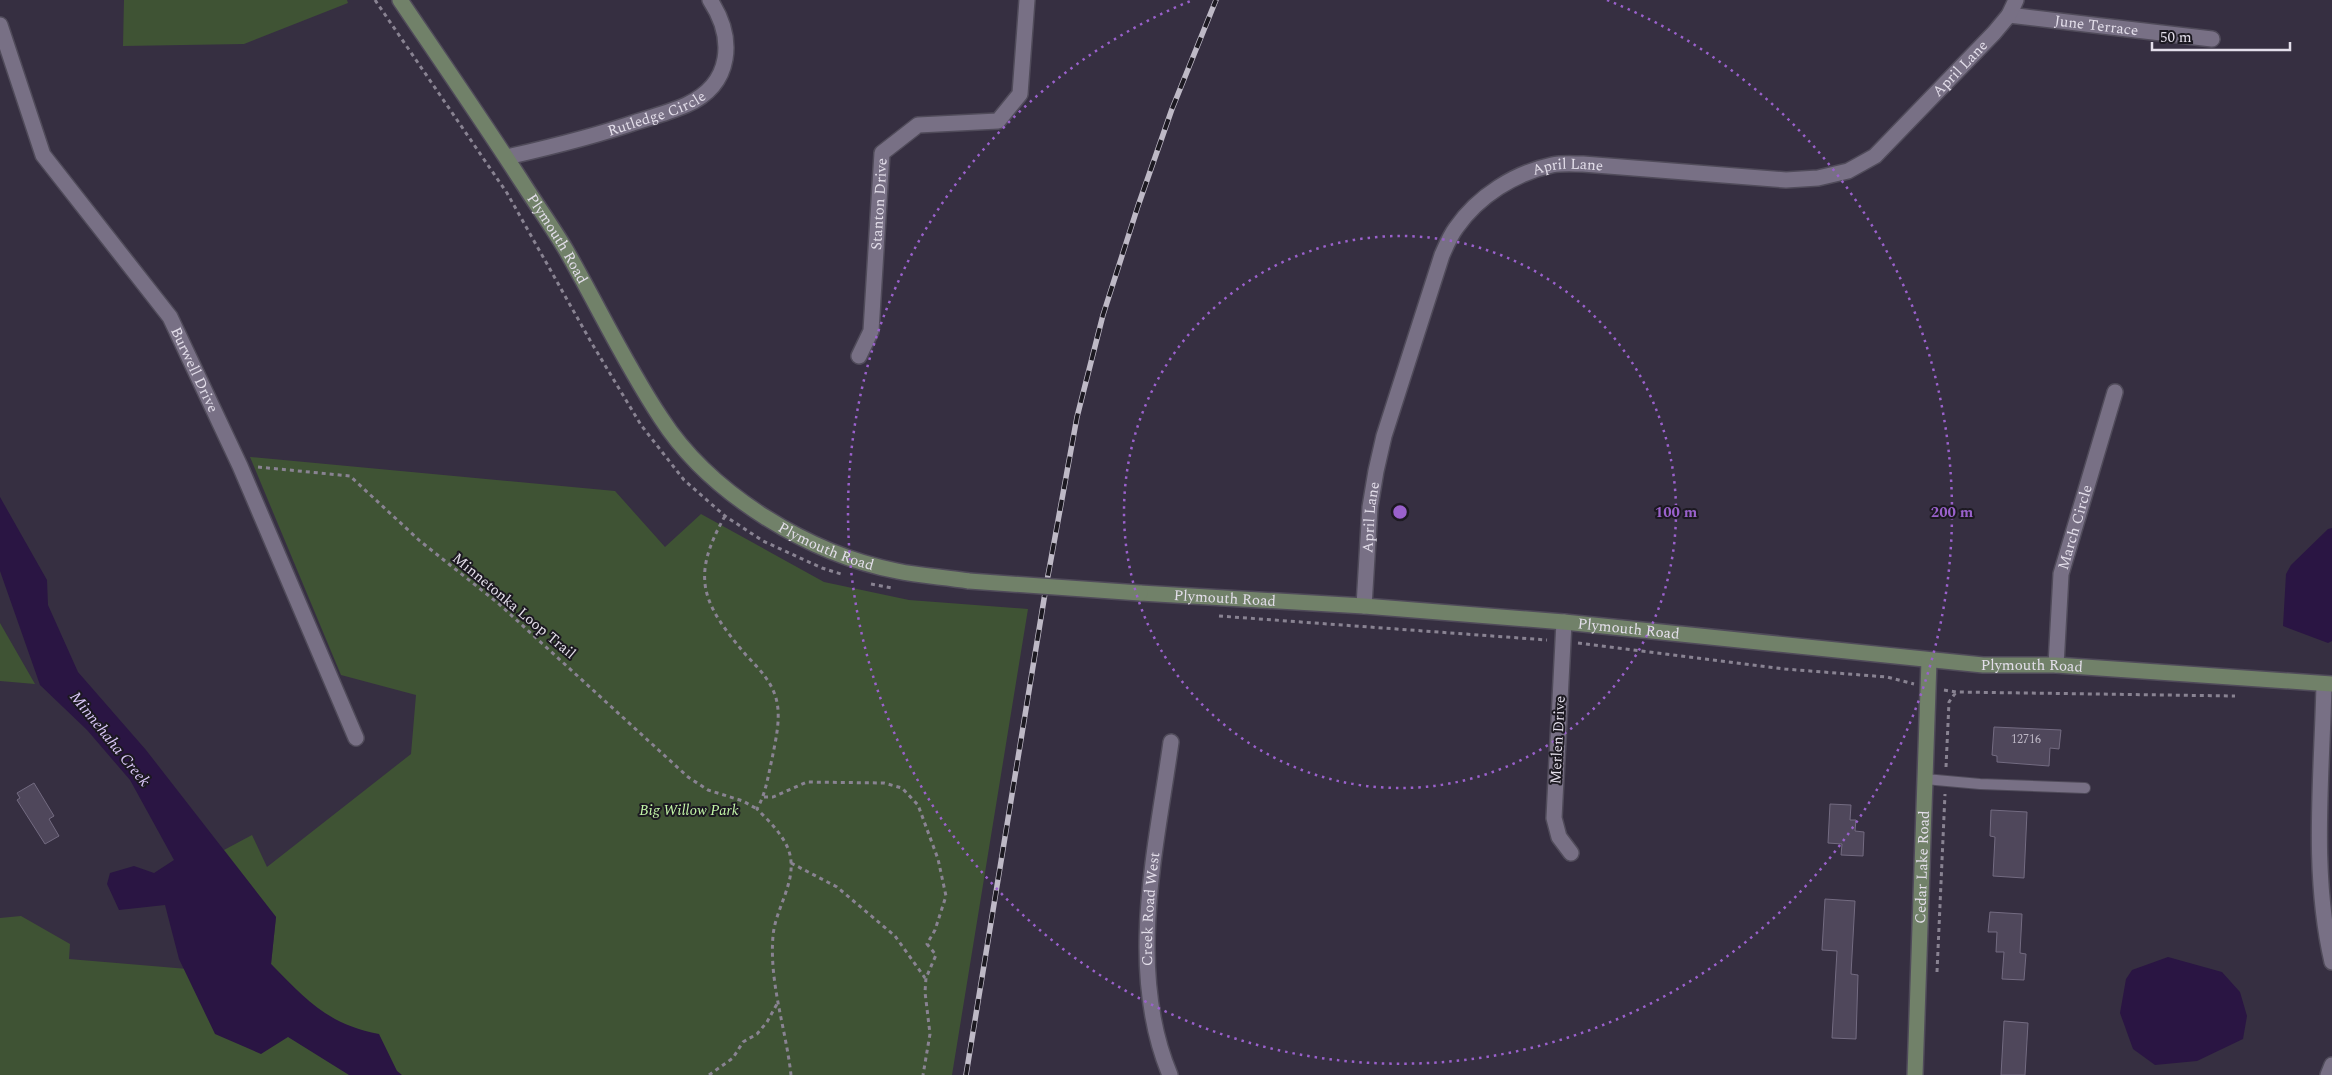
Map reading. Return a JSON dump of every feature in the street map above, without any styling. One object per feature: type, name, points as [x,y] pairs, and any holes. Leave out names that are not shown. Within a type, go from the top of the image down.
[{"type":"main road","name":"Plymouth Road","points":[[400,0],[507,157],[566,250],[610,333],[662,420],[702,468],[737,497],[780,526],[828,550],[896,571],[969,581],[1364,606],[1564,622],[1983,665],[2056,665],[2328,684]]},
{"type":"main road","name":"Cedar Lake Road","points":[[1915,1075],[1929,660]]},
{"type":"street","name":"Rutledge Circle","points":[[507,157],[593,137],[688,104],[706,92],[720,77],[726,57],[726,36],[720,15],[710,0]]},
{"type":"street","name":"Stanton Drive","points":[[859,356],[871,331],[882,154],[918,125],[998,121],[1020,94],[1027,0]]},
{"type":"street","name":"April Lane","points":[[1364,606],[1370,507],[1384,436],[1442,256],[1455,228],[1474,206],[1498,188],[1525,173],[1554,165],[1583,164],[1786,180],[1818,178],[1848,171],[1874,156],[1994,33],[2009,15],[2016,0]]},
{"type":"street","name":"June Terrace","points":[[2009,15],[2212,40]]},
{"type":"street","name":"Burwell Drive","points":[[0,25],[43,155],[170,317],[240,466],[356,738]]},
{"type":"street","name":"March Circle","points":[[2056,665],[2061,574],[2115,392]]},
{"type":"street","name":"Merlen Drive","points":[[1564,622],[1554,818],[1559,837],[1571,853]]},
{"type":"street","points":[[2328,684],[2318,835],[2321,895],[2332,962]]},
{"type":"street","name":"Creek Road West","points":[[1170,1075],[1159,1049],[1151,1002],[1147,949],[1150,890],[1171,742]]},
{"type":"street","points":[[2328,1075],[2332,1065]]},
{"type":"lane","points":[[1925,779],[1946,782],[2085,788]]},
{"type":"path","name":"Minnetonka Loop Trail","points":[[240,466],[350,476],[420,541],[499,604],[688,777],[708,790],[742,801],[757,809],[771,822],[782,838],[791,863],[790,877],[773,936],[777,1004],[789,1051],[791,1075]]},
{"type":"path","points":[[725,516],[706,555],[704,582],[712,609],[723,627],[769,681],[776,696],[777,734],[764,797],[757,809]]},
{"type":"path","points":[[1212,616],[1562,641],[1786,669],[1887,677],[1956,692],[2241,696]]},
{"type":"path","points":[[1936,977],[1940,939],[1949,702],[1956,692]]},
{"type":"path","points":[[764,797],[773,797],[807,782],[884,783],[902,788],[918,805],[938,859],[946,896],[935,930],[927,944],[936,955],[926,978],[925,992],[930,1034],[923,1075]]},
{"type":"path","points":[[791,863],[837,887],[895,936],[926,978]]},
{"type":"path","points":[[710,1075],[733,1058],[743,1042],[757,1034],[767,1022],[777,1004]]},
{"type":"green space","points":[[124,0],[347,0],[348,3],[244,44],[123,46]]},
{"type":"green space","name":"Big Willow Park","points":[[250,457],[615,491],[665,547],[701,514],[824,582],[909,600],[1028,609],[952,1075],[0,1075],[0,918],[21,916],[70,944],[69,959],[283,977],[271,964],[276,917],[224,850],[252,835],[267,867],[411,754],[416,695],[341,675]]},
{"type":"green space","points":[[0,623],[35,684],[0,681]]},
{"type":"water","name":"Minnehaha Creek","points":[[0,497],[47,580],[48,605],[78,672],[146,750],[276,917],[271,964],[307,999],[331,1017],[361,1030],[379,1034],[397,1071],[402,1075],[349,1075],[288,1037],[261,1054],[215,1034],[179,959],[165,905],[119,910],[107,884],[110,873],[134,866],[154,873],[174,860],[130,780],[87,730],[40,685],[0,571]]},
{"type":"water","points":[[2332,528],[2332,641],[2328,643],[2283,626],[2286,574],[2291,565],[2328,529]]},
{"type":"water","points":[[2168,957],[2222,972],[2240,992],[2247,1016],[2243,1039],[2197,1061],[2155,1065],[2133,1049],[2120,1013],[2126,979],[2132,970]]},
{"type":"building","points":[[1994,727],[2061,730],[2059,749],[2050,748],[2049,766],[1997,762],[1997,756],[1992,755]]},
{"type":"building","points":[[34,783],[54,816],[49,819],[59,836],[45,844],[17,800],[20,798],[17,793]]},
{"type":"building","points":[[1830,804],[1851,805],[1850,820],[1856,820],[1855,831],[1864,832],[1863,856],[1841,855],[1842,844],[1828,843]]},
{"type":"building","points":[[1991,810],[2027,812],[2024,878],[1993,876],[1995,837],[1990,836]]},
{"type":"building","points":[[1825,899],[1855,901],[1851,974],[1858,975],[1856,1039],[1832,1038],[1837,951],[1822,950]]},
{"type":"building","points":[[1990,912],[2022,914],[2020,953],[2026,954],[2024,980],[2002,979],[2004,952],[1996,952],[1997,932],[1988,932]]},
{"type":"building","points":[[2004,1021],[2028,1023],[2025,1075],[2001,1075]]},
{"type":"railway","points":[[966,1075],[1047,581],[1077,417],[1103,315],[1138,206],[1172,109],[1216,0]]}]
